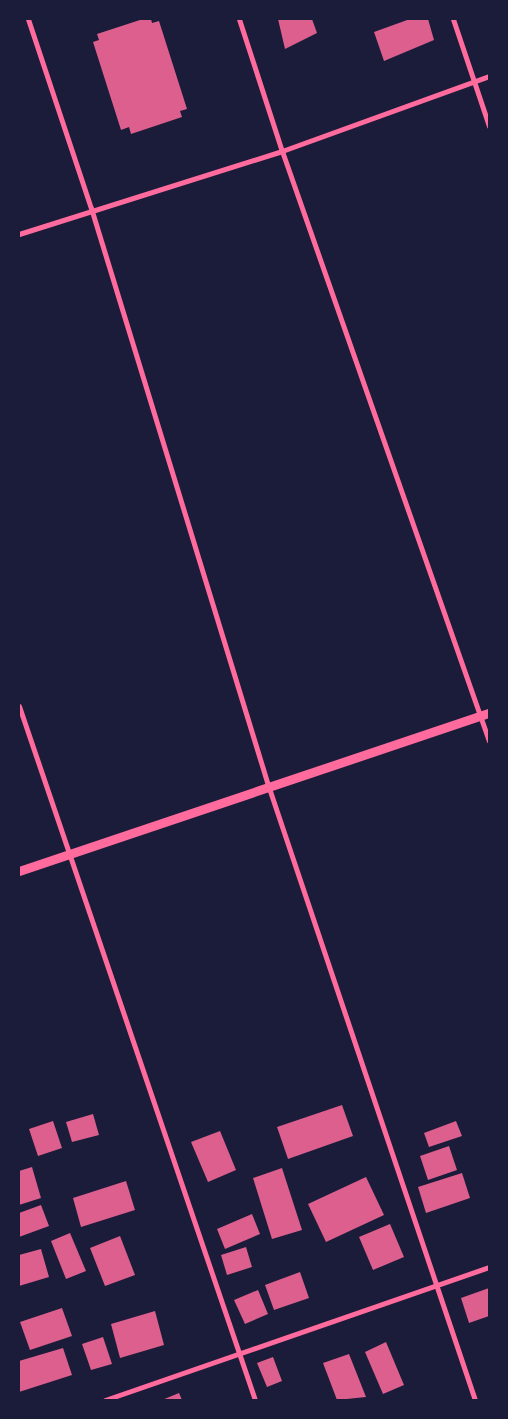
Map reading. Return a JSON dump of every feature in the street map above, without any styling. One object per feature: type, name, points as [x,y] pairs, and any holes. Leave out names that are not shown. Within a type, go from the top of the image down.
[{"type":"street","points":[[28,19],[91,208],[268,785],[438,1283],[475,1400]]},
{"type":"street","points":[[239,19],[282,150],[485,714],[489,741]]},
{"type":"street","points":[[453,19],[489,126]]},
{"type":"street","points":[[19,234],[91,208],[282,150],[489,76]]},
{"type":"street","points":[[19,706],[71,853],[255,1400]]},
{"type":"street","points":[[19,871],[268,785],[485,714]]},
{"type":"street","points":[[105,1400],[438,1283],[489,1267]]},
{"type":"building","points":[[143,19],[151,19],[152,23],[159,21],[187,109],[180,111],[182,117],[131,134],[129,127],[121,130],[93,42],[99,40],[97,34]]},
{"type":"building","points":[[278,19],[312,19],[317,33],[285,49]]},
{"type":"building","points":[[410,19],[428,19],[434,40],[384,61],[374,32]]},
{"type":"building","points":[[342,1105],[353,1136],[288,1159],[277,1127]]},
{"type":"building","points":[[93,1114],[99,1135],[72,1142],[66,1122]]},
{"type":"building","points":[[53,1121],[62,1148],[38,1156],[29,1129]]},
{"type":"building","points":[[456,1121],[462,1136],[429,1147],[424,1133]]},
{"type":"building","points":[[220,1131],[236,1170],[208,1182],[191,1142]]},
{"type":"building","points":[[449,1146],[457,1170],[428,1180],[420,1156]]},
{"type":"building","points":[[32,1167],[41,1198],[19,1205],[19,1171]]},
{"type":"building","points":[[282,1168],[302,1230],[272,1239],[253,1178]]},
{"type":"building","points":[[462,1173],[470,1198],[426,1213],[418,1187]]},
{"type":"building","points":[[366,1177],[384,1215],[326,1242],[308,1204]]},
{"type":"building","points":[[126,1181],[135,1210],[81,1227],[73,1198]]},
{"type":"building","points":[[41,1205],[49,1226],[19,1237],[19,1213]]},
{"type":"building","points":[[252,1214],[260,1234],[225,1249],[217,1229]]},
{"type":"building","points":[[390,1224],[404,1257],[373,1270],[359,1237]]},
{"type":"building","points":[[70,1233],[86,1271],[66,1279],[51,1241]]},
{"type":"building","points":[[120,1236],[135,1275],[105,1286],[90,1248]]},
{"type":"building","points":[[246,1247],[252,1267],[227,1275],[221,1255]]},
{"type":"building","points":[[41,1249],[49,1277],[19,1286],[19,1255]]},
{"type":"building","points":[[300,1272],[309,1298],[274,1310],[265,1285]]},
{"type":"building","points":[[489,1288],[489,1316],[469,1323],[461,1298]]},
{"type":"building","points":[[258,1290],[268,1314],[245,1324],[234,1300]]},
{"type":"building","points":[[62,1308],[72,1336],[30,1350],[20,1322]]},
{"type":"building","points":[[155,1311],[164,1345],[120,1358],[111,1324]]},
{"type":"building","points":[[103,1337],[112,1364],[91,1370],[82,1344]]},
{"type":"building","points":[[386,1342],[404,1385],[383,1394],[365,1352]]},
{"type":"building","points":[[63,1348],[72,1375],[19,1392],[19,1361]]},
{"type":"building","points":[[349,1354],[366,1397],[337,1400],[323,1363]]},
{"type":"building","points":[[273,1357],[282,1381],[267,1387],[257,1363]]},
{"type":"building","points":[[179,1393],[182,1400],[162,1400]]}]
